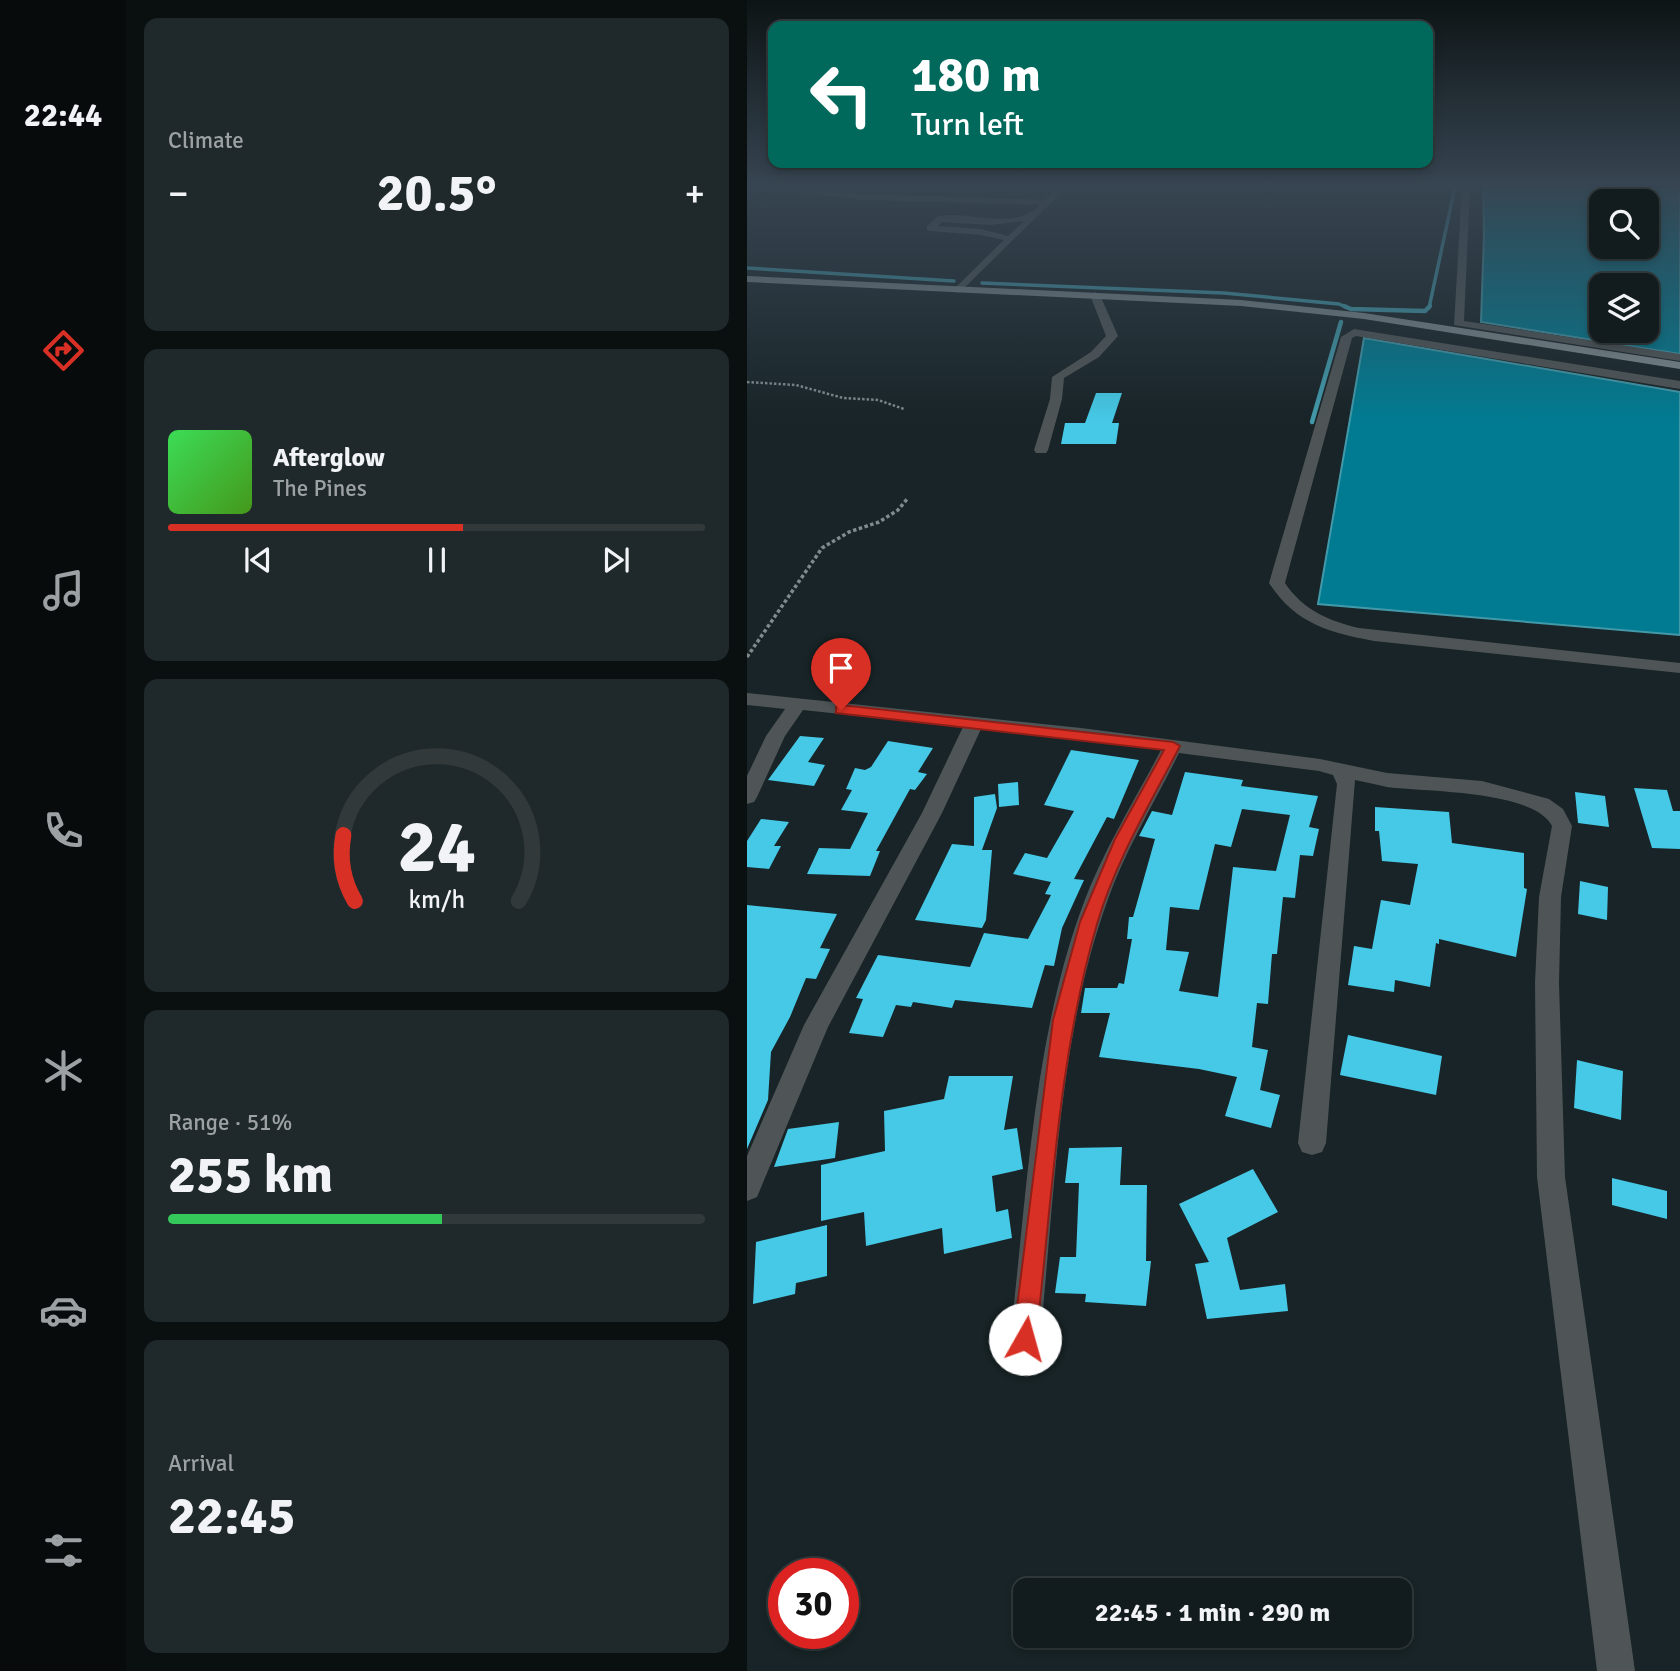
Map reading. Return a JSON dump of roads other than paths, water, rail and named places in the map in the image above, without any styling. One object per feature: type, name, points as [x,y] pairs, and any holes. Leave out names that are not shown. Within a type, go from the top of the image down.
[{"type":"main road","points":[[747,277],[1241,303],[1364,316],[1680,366]]},
{"type":"main road","points":[[960,288],[1242,300],[1364,316]]},
{"type":"street","points":[[960,288],[983,265]]},
{"type":"street","points":[[1461,265],[1458,323],[1680,358]]},
{"type":"street","points":[[1041,450],[1056,400],[1058,377],[1099,353],[1112,337],[1095,295]]},
{"type":"street","points":[[1680,385],[1354,332],[1347,337],[1277,583],[1286,599],[1308,617],[1341,629],[1374,636],[1680,668]]},
{"type":"street","points":[[747,699],[1173,746],[1320,765],[1387,779],[1482,788],[1542,804],[1556,814],[1562,826],[1550,897],[1548,958],[1551,1177],[1616,1671]]},
{"type":"street","points":[[747,797],[776,736],[797,705]]},
{"type":"street","points":[[747,1188],[816,1025],[932,813],[975,723]]},
{"type":"street","points":[[1025,1339],[1063,1020],[1089,922],[1123,839],[1173,746]]},
{"type":"street","points":[[1312,1143],[1347,784],[1341,771]]},
{"type":"water","points":[[1483,265],[1680,265],[1680,354],[1612,343],[1659,343],[1659,273],[1589,273],[1589,339],[1481,322]]},
{"type":"water","points":[[1364,338],[1680,392],[1680,635],[1318,604]]},
{"type":"waterway","points":[[1429,307],[1438,265]]},
{"type":"waterway","points":[[747,268],[954,281]]},
{"type":"waterway","points":[[982,283],[1224,293],[1339,304],[1348,308]]},
{"type":"waterway","points":[[1344,306],[1351,309],[1425,311],[1429,307]]},
{"type":"waterway","points":[[1312,422],[1341,322]]}]
